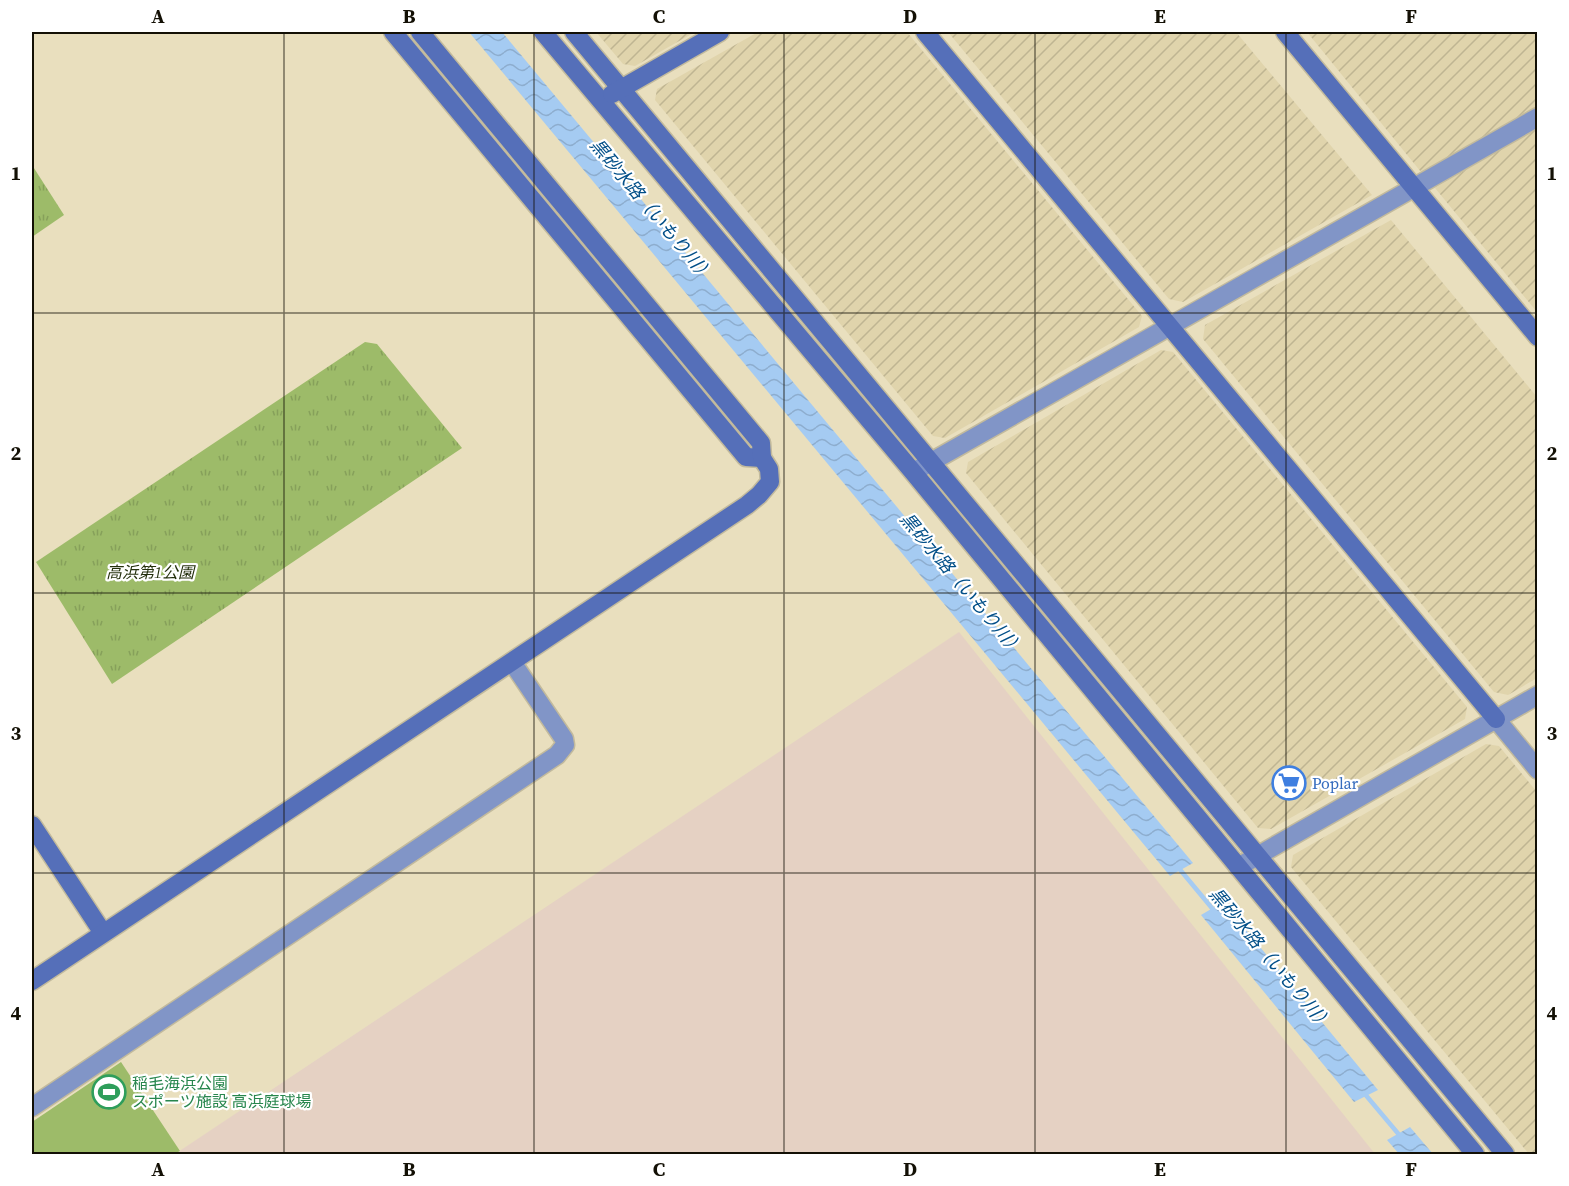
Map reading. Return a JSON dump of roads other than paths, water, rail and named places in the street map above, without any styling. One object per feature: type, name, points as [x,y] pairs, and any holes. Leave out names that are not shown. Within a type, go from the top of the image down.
[{"type":"street","points":[[393,32],[746,457],[762,458]]},
{"type":"street","points":[[32,981],[747,505],[770,482],[769,469],[762,458],[761,443],[420,32]]},
{"type":"street","points":[[543,32],[913,472],[1475,1155]]},
{"type":"street","points":[[574,32],[1505,1155]]},
{"type":"street","points":[[601,101],[720,32]]},
{"type":"street","points":[[925,32],[1538,770]]},
{"type":"street","points":[[1285,32],[1538,337]]},
{"type":"street","points":[[913,472],[1538,117]]},
{"type":"street","points":[[32,1107],[557,755],[565,745],[564,739],[512,662]]},
{"type":"street","points":[[1238,867],[1538,695]]},
{"type":"street","points":[[32,825],[103,933]]},
{"type":"water","points":[[469,32],[502,32],[1193,863],[1170,876]]},
{"type":"water","points":[[1223,902],[1378,1090],[1354,1102],[1201,915]]},
{"type":"water","points":[[1410,1127],[1433,1154],[1399,1154],[1387,1140]]},
{"type":"waterway","name":"黒砂水路（いもり川）","points":[[1177,866],[1216,913]]},
{"type":"waterway","name":"黒砂水路（いもり川）","points":[[1364,1093],[1401,1137]]},
{"type":"place","name":"Poplar","points":[[1289,783]]},
{"type":"place","name":"稲毛海浜公園 スポーツ施設 高浜庭球場","points":[[109,1092]]},
{"type":"park label","name":"高浜第1公園","points":[[150,572]]}]
